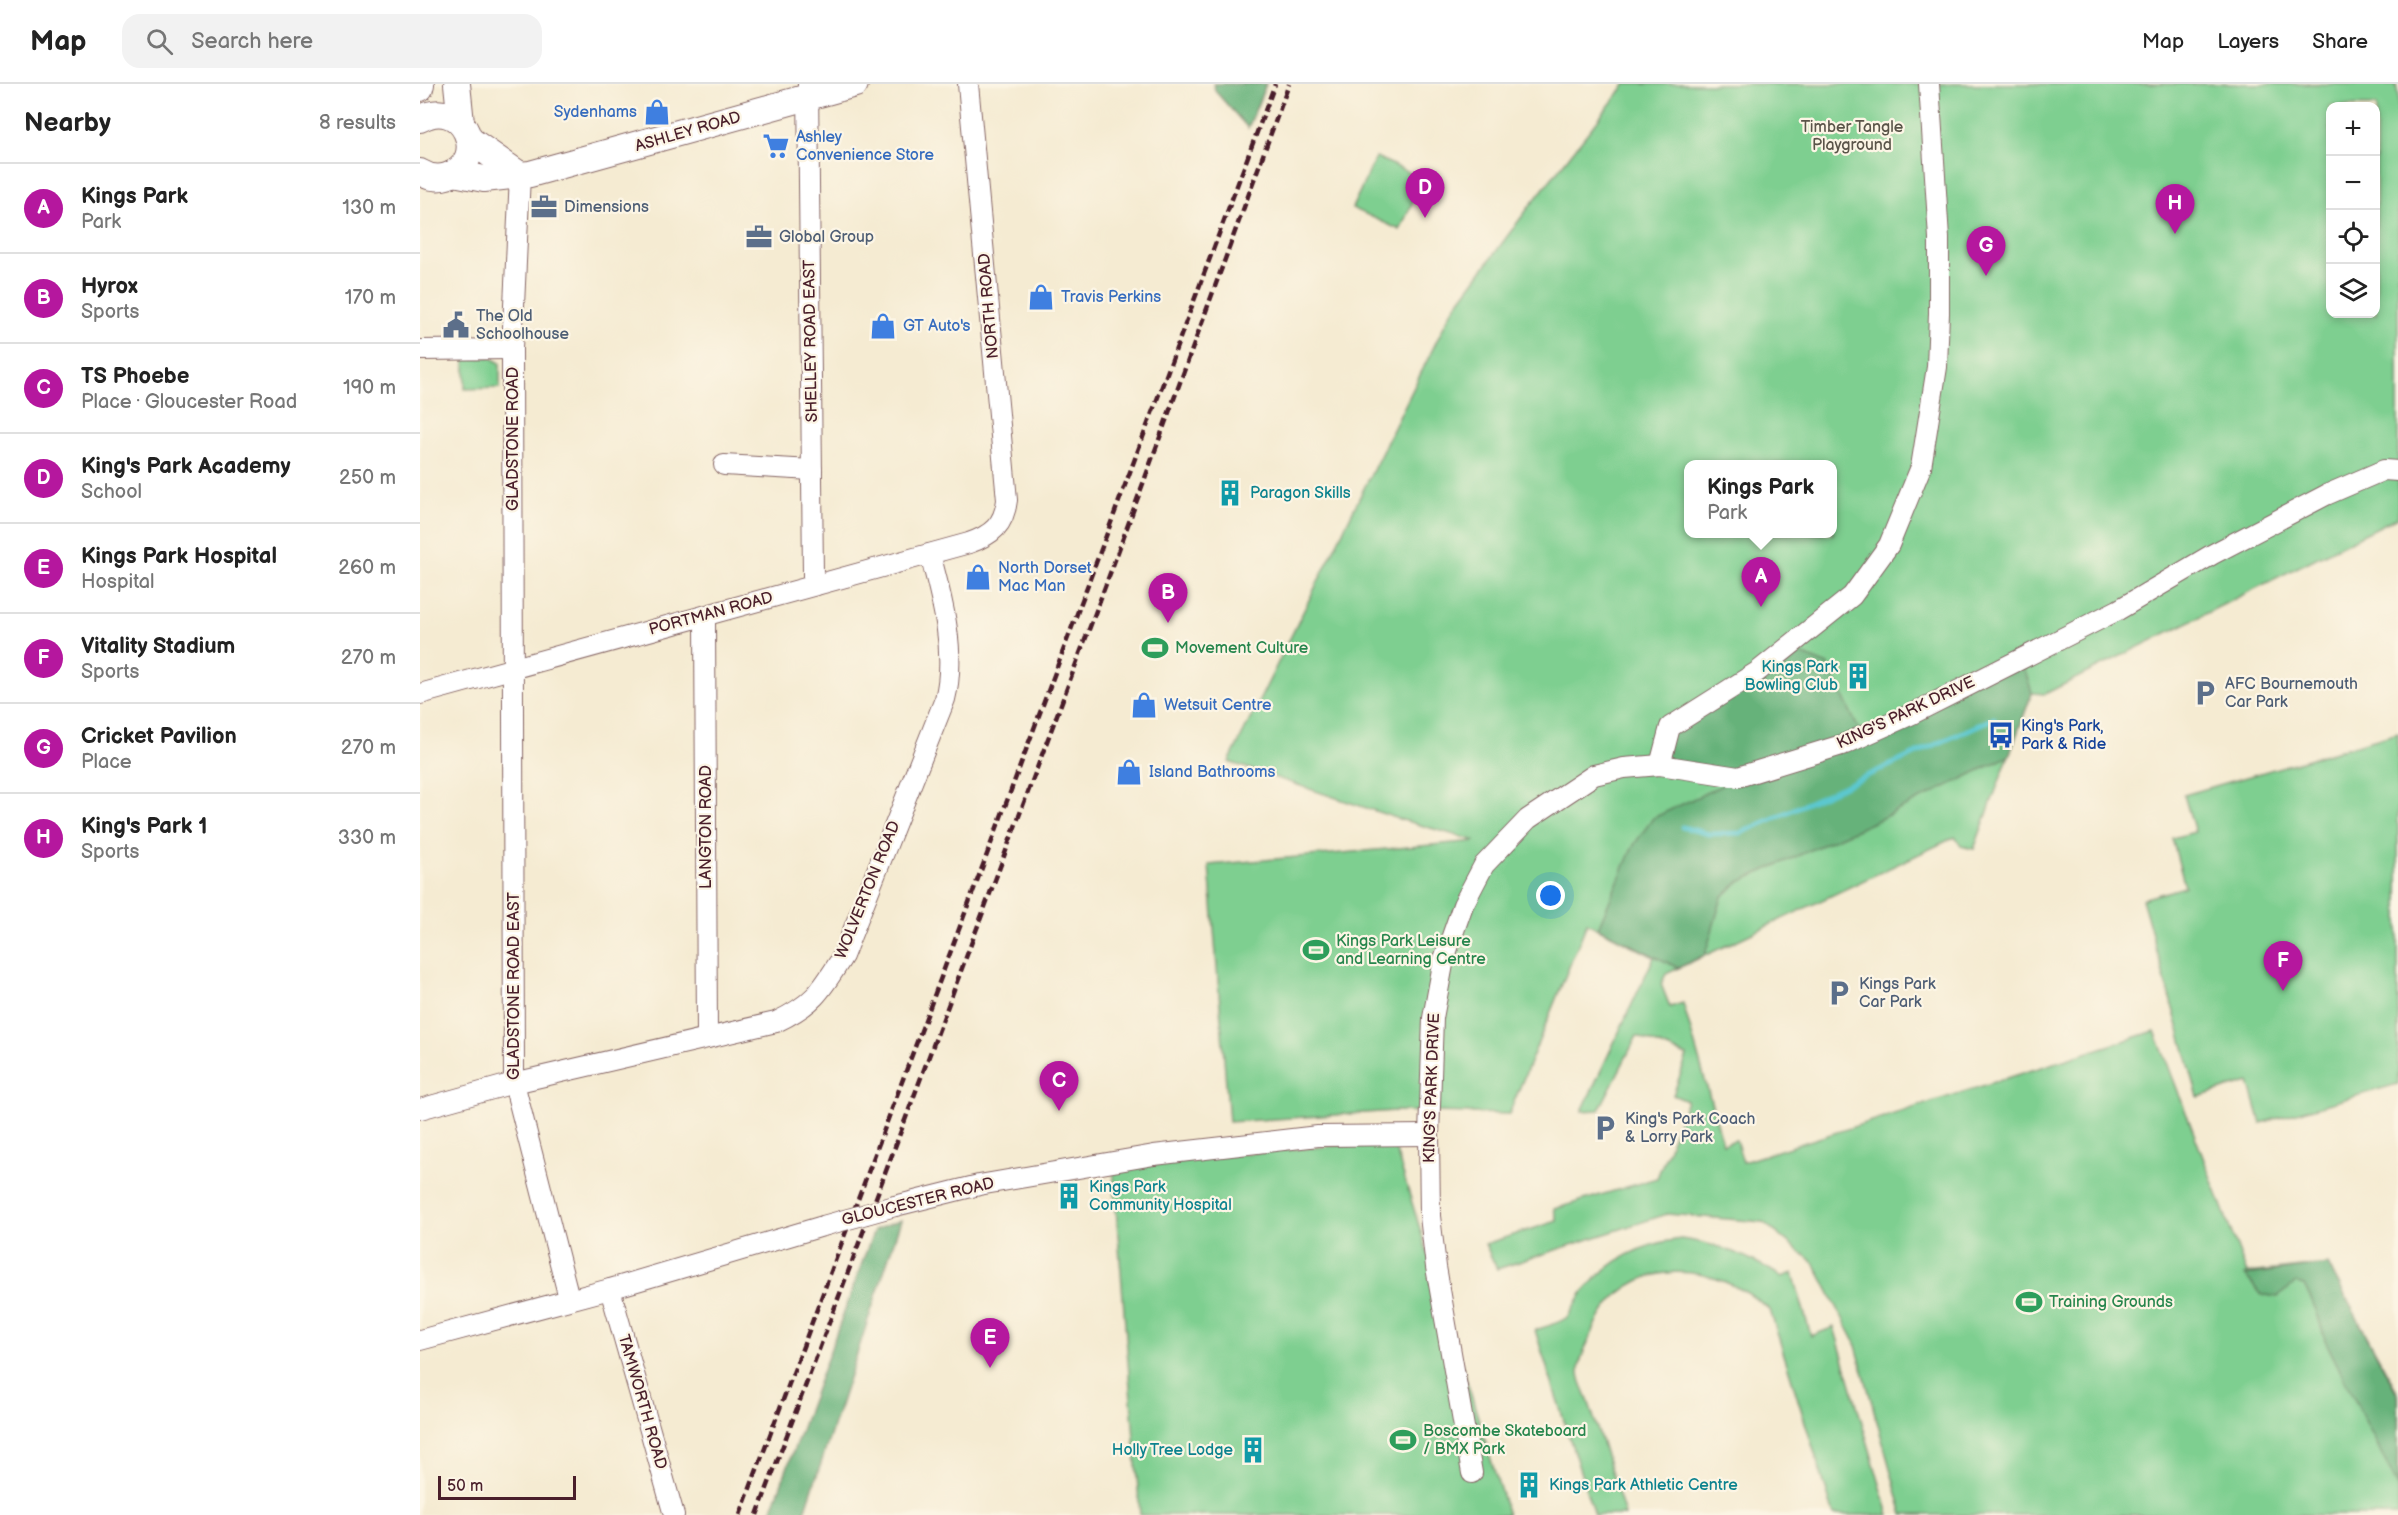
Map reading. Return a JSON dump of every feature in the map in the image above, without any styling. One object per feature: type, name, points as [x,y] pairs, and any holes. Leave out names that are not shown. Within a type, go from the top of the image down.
[{"type":"main road","points":[[432,177],[467,159],[457,84]]},
{"type":"main road","name":"ASHLEY ROAD","points":[[432,177],[484,178],[520,175],[595,158],[808,90],[855,84]]},
{"type":"main road","points":[[420,119],[435,113],[445,114],[520,175]]},
{"type":"street","name":"NORTH ROAD","points":[[968,84],[1007,500],[1005,513],[999,526]]},
{"type":"street","points":[[1660,765],[1670,727],[1757,672],[1851,596],[1889,544],[1921,466],[1937,367],[1939,238],[1929,84]]},
{"type":"street","name":"SHELLEY ROAD EAST","points":[[808,90],[813,576],[816,585]]},
{"type":"street","name":"GLADSTONE ROAD","points":[[514,667],[512,349],[520,175]]},
{"type":"street","points":[[420,351],[512,349]]},
{"type":"street","points":[[724,465],[812,470]]},
{"type":"street","name":"KING'S PARK DRIVE","points":[[1472,1473],[1435,1257],[1430,1216],[1429,1135],[1433,1018],[1444,958],[1463,905],[1484,865],[1528,819],[1594,775],[1624,768],[1660,765],[1738,777],[1845,744],[1912,714],[2118,610],[2213,554],[2326,495],[2384,470],[2398,471]]},
{"type":"street","name":"PORTMAN ROAD","points":[[420,694],[930,554],[988,536],[999,526]]},
{"type":"street","name":"WOLVERTON ROAD","points":[[420,1110],[514,1083],[776,1022],[804,1008],[825,985],[843,956],[950,682],[942,598],[930,554]]},
{"type":"street","name":"LANGTON ROAD","points":[[705,616],[707,1038]]},
{"type":"street","name":"GLADSTONE ROAD EAST","points":[[514,667],[514,1083],[570,1298]]},
{"type":"street","name":"GLOUCESTER ROAD","points":[[420,1340],[610,1289],[895,1206],[979,1185],[1154,1155],[1318,1136],[1429,1135]]},
{"type":"street","name":"TAMWORTH ROAD","points":[[610,1289],[674,1515]]},
{"type":"green space","points":[[1213,84],[1266,84],[1248,128],[1216,92]]},
{"type":"green space","name":"Timber Tangle Playground","points":[[1626,84],[2396,84],[2398,96],[2398,517],[2045,694],[2032,693],[1974,849],[1961,846],[1955,837],[1666,974],[1661,984],[1670,1007],[1683,1003],[1723,1144],[1736,1140],[1743,1162],[2155,1031],[2247,1273],[2328,1264],[2398,1393],[2398,1515],[1903,1515],[1855,1342],[1814,1263],[1763,1222],[1667,1214],[1497,1269],[1485,1244],[1557,1221],[1554,1209],[1657,1178],[1687,1101],[1673,1095],[1687,1056],[1637,1036],[1599,1110],[1582,1111],[1654,957],[1587,923],[1509,1114],[1395,1111],[1229,1122],[1209,865],[1476,841],[1399,819],[1229,762],[1451,312],[1529,207]]},
{"type":"green space","points":[[1376,157],[1423,179],[1400,230],[1352,208]]},
{"type":"green space","points":[[490,357],[500,363],[500,388],[465,389],[465,358]]},
{"type":"green space","points":[[1786,648],[1828,665],[1862,736],[2021,658],[2032,693],[2009,756],[1878,820],[1739,882],[1722,897],[1705,955],[1678,968],[1598,928],[1633,846],[1653,818],[1737,778],[1660,765],[1670,727]]},
{"type":"green space","points":[[2398,733],[2398,1084],[2261,1123],[2249,1082],[2198,1097],[2142,899],[2185,887],[2172,838],[2195,832],[2184,795]]},
{"type":"green space","points":[[1393,1141],[1508,1515],[1140,1515],[1113,1170],[1227,1155]]},
{"type":"green space","points":[[901,1220],[804,1515],[770,1515],[874,1230]]},
{"type":"green space","points":[[1681,1239],[1733,1252],[1782,1277],[1793,1273],[1811,1336],[1834,1327],[1889,1515],[1834,1515],[1770,1310],[1748,1294],[1725,1282],[1700,1274],[1675,1272],[1651,1276],[1629,1286],[1609,1304],[1582,1355],[1579,1367],[1580,1380],[1625,1515],[1594,1515],[1535,1330],[1566,1318],[1594,1280],[1604,1270],[1627,1255],[1666,1241]]},
{"type":"green space","points":[[2328,1264],[2398,1395],[2398,1487],[2325,1340],[2316,1310],[2304,1285],[2296,1283],[2277,1297],[2260,1294],[2245,1275]]},
{"type":"waterway","points":[[1682,827],[1709,834],[1741,833],[1994,718]]},
{"type":"railway","points":[[740,1515],[1275,84]]},
{"type":"railway","points":[[757,1515],[1118,552],[1289,84]]},
{"type":"place","name":"Sydenhams","points":[[657,112]]},
{"type":"place","name":"Ashley Convenience Store","points":[[776,146]]},
{"type":"place","name":"Dimensions","points":[[544,207]]},
{"type":"place","name":"King's Park Academy","points":[[1425,218]]},
{"type":"place","name":"King's Park 1","points":[[2175,234]]},
{"type":"place","name":"Global Group","points":[[759,237]]},
{"type":"place","name":"Cricket Pavilion","points":[[1986,276]]},
{"type":"place","name":"Travis Perkins","points":[[1041,297]]},
{"type":"place","name":"The Old Schoolhouse","points":[[456,325]]},
{"type":"place","name":"GT Auto's","points":[[883,326]]},
{"type":"place","name":"Paragon Skills","points":[[1230,493]]},
{"type":"place","name":"North Dorset Mac Man","points":[[978,577]]},
{"type":"place","name":"Kings Park","points":[[1761,607]]},
{"type":"place","name":"Hyrox","points":[[1168,623]]},
{"type":"place","name":"Movement Culture","points":[[1155,648]]},
{"type":"place","name":"Kings Park Bowling Club","points":[[1858,676]]},
{"type":"place","name":"AFC Bournemouth Car Park","points":[[2205,693]]},
{"type":"place","name":"Wetsuit Centre","points":[[1144,705]]},
{"type":"place","name":"King's Park, Park & Ride","points":[[2001,735]]},
{"type":"place","name":"Island Bathrooms","points":[[1129,772]]},
{"type":"place","name":"Kings Park Leisure and Learning Centre","points":[[1316,950]]},
{"type":"place","name":"Vitality Stadium","points":[[2283,991]]},
{"type":"place","name":"Kings Park Car Park","points":[[1839,993]]},
{"type":"place","name":"TS Phoebe","points":[[1059,1111]]},
{"type":"place","name":"King's Park Coach & Lorry Park","points":[[1605,1128]]},
{"type":"place","name":"Kings Park Community Hospital","points":[[1069,1196]]},
{"type":"place","name":"Training Grounds","points":[[2029,1302]]},
{"type":"place","name":"Kings Park Hospital","points":[[990,1368]]},
{"type":"place","name":"Boscombe Skateboard / BMX Park","points":[[1403,1440]]},
{"type":"place","name":"Holly Tree Lodge","points":[[1253,1450]]},
{"type":"place","name":"Kings Park Athletic Centre","points":[[1529,1485]]}]
